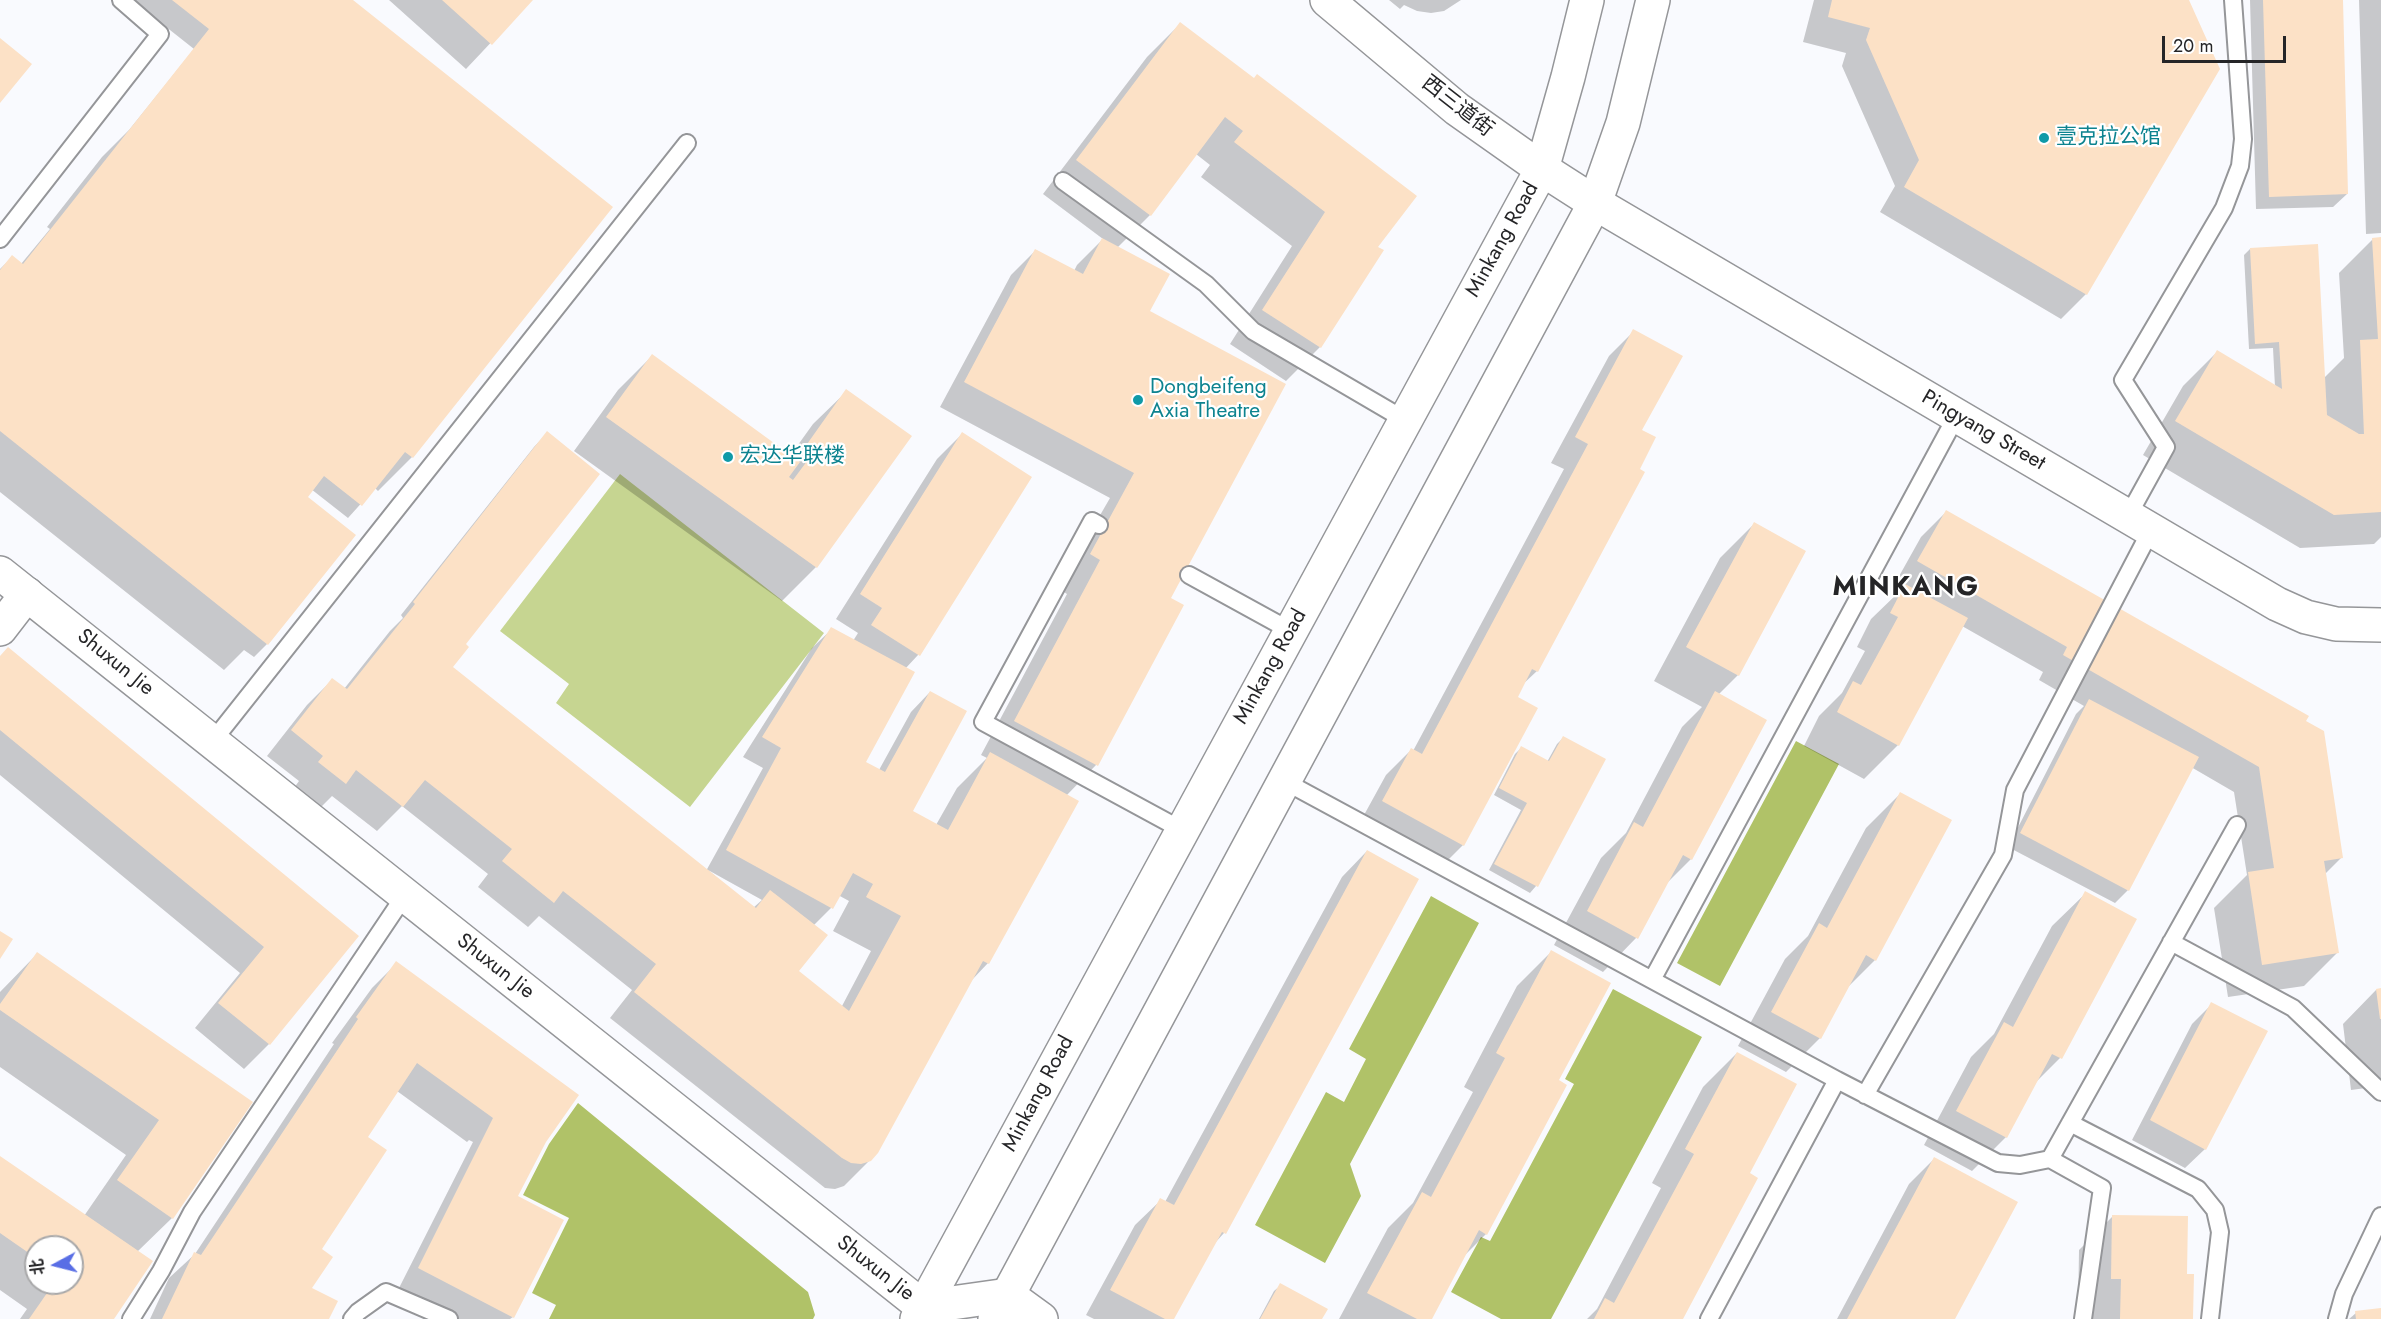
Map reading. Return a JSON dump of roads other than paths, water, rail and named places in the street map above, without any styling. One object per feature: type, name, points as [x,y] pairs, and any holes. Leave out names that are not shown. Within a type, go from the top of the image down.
[{"type":"main road","name":"西三道街","points":[[1327,0],[1456,109],[1595,203]]},
{"type":"main road","name":"Minkang Road","points":[[920,1313],[1542,169],[1569,77],[1587,0]]},
{"type":"main road","points":[[1041,1319],[1001,1307],[1595,203],[1623,123],[1653,0]]},
{"type":"main road","name":"Pingyang Street","points":[[1595,203],[2277,604],[2306,617],[2336,624],[2381,625]]},
{"type":"main road","name":"Shuxun Jie","points":[[0,573],[405,895],[920,1313],[1001,1307]]},
{"type":"main road","points":[[0,629],[27,594]]},
{"type":"lane","points":[[0,239],[160,34],[121,0]]},
{"type":"lane","points":[[1866,1095],[2003,855],[2015,790],[2139,523],[2166,447],[2122,380],[2224,208],[2240,166],[2243,139],[2233,0]]},
{"type":"lane","points":[[212,742],[687,143]]},
{"type":"lane","points":[[1063,182],[1206,284],[1253,331],[1405,420]]},
{"type":"lane","points":[[1652,980],[1957,416]]},
{"type":"lane","points":[[1099,525],[1092,521],[983,722],[1182,830]]},
{"type":"lane","points":[[1189,575],[1291,631]]},
{"type":"lane","points":[[1284,781],[1837,1080],[1998,1162],[2020,1165],[2050,1159],[2102,1188],[2082,1319]]},
{"type":"lane","points":[[2050,1159],[2237,825]]},
{"type":"lane","points":[[131,1319],[192,1212],[405,895]]},
{"type":"lane","points":[[2171,942],[2293,1008],[2381,1092]]},
{"type":"lane","points":[[1709,1319],[1837,1080]]},
{"type":"lane","points":[[2070,1123],[2198,1189],[2215,1210],[2220,1232],[2210,1319]]},
{"type":"lane","points":[[2337,1319],[2344,1294],[2381,1216]]},
{"type":"lane","points":[[351,1319],[386,1292],[449,1319]]},
{"type":"place","name":"壹克拉公馆","points":[[2044,138]]},
{"type":"place","name":"Dongbeifeng Axia Theatre","points":[[1138,400]]},
{"type":"place","name":"宏达华联楼","points":[[728,457]]},
{"type":"district","name":"MINKANG","points":[[1906,588]]}]
